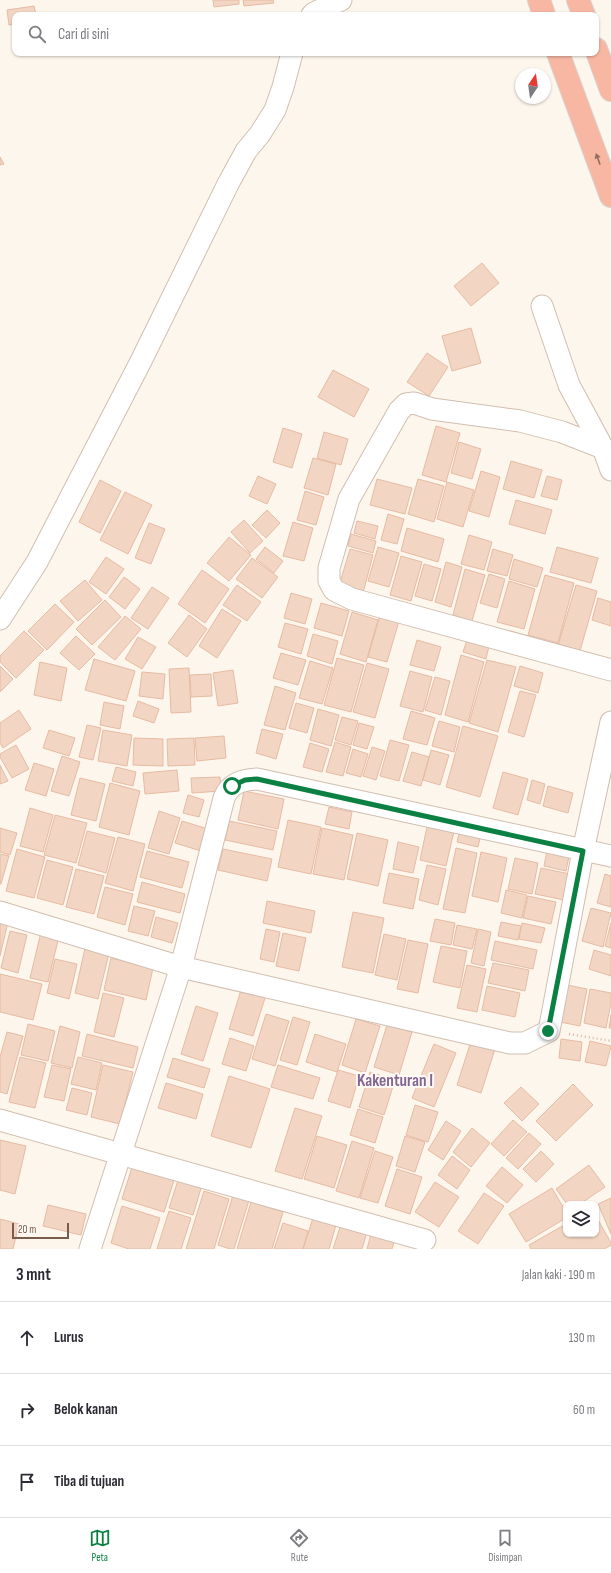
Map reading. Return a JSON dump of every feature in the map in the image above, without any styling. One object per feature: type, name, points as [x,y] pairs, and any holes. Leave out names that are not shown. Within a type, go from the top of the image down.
[{"type":"highway","points":[[539,0],[543,12]]},
{"type":"highway","points":[[578,0],[583,12]]},
{"type":"highway","points":[[559,56],[611,196]]},
{"type":"highway","points":[[599,56],[611,90]]},
{"type":"street","points":[[314,12],[341,0]]},
{"type":"street","points":[[0,619],[38,562],[141,361],[228,184],[246,151],[260,134],[275,110],[291,56]]},
{"type":"street","points":[[542,306],[569,385],[603,448],[611,470]]},
{"type":"street","points":[[603,448],[562,432],[520,421],[432,409],[414,403],[406,404],[399,411],[349,499],[329,568],[329,581],[334,590],[352,599],[611,670]]},
{"type":"street","points":[[0,912],[181,968],[510,1043],[525,1043],[548,1031],[583,851],[611,722]]},
{"type":"street","points":[[90,1249],[181,968],[224,798],[232,786],[245,780],[257,779],[611,856]]},
{"type":"street","points":[[0,1120],[425,1240]]},
{"type":"path","points":[[548,1031],[611,1041]]},
{"type":"building","points":[[213,0],[239,0],[239,4],[214,7]]},
{"type":"building","points":[[243,0],[273,0],[274,3],[244,6]]},
{"type":"building","points":[[34,6],[35,12],[12,12],[12,24],[9,25],[7,10]]},
{"type":"building","points":[[0,157],[4,164],[0,165]]},
{"type":"building","points":[[482,263],[499,283],[471,306],[454,286]]},
{"type":"building","points":[[471,328],[481,363],[452,371],[442,336]]},
{"type":"building","points":[[427,353],[448,367],[429,396],[407,382]]},
{"type":"building","points":[[333,370],[369,389],[354,417],[318,397]]},
{"type":"building","points":[[436,426],[460,433],[446,482],[422,475]]},
{"type":"building","points":[[283,428],[302,434],[292,468],[273,462]]},
{"type":"building","points":[[324,432],[348,439],[341,465],[317,458]]},
{"type":"building","points":[[459,442],[481,449],[472,479],[451,473]]},
{"type":"building","points":[[313,458],[336,464],[328,495],[304,488]]},
{"type":"building","points":[[511,461],[542,470],[534,498],[503,489]]},
{"type":"building","points":[[481,471],[500,477],[489,517],[469,511]]},
{"type":"building","points":[[258,476],[276,484],[267,504],[249,496]]},
{"type":"building","points":[[547,476],[562,480],[557,500],[541,496]]},
{"type":"building","points":[[377,479],[412,488],[405,514],[370,505]]},
{"type":"building","points":[[418,479],[444,486],[434,522],[408,514]]},
{"type":"building","points":[[100,480],[121,491],[100,533],[79,522]]},
{"type":"building","points":[[447,482],[474,490],[463,527],[437,519]]},
{"type":"building","points":[[305,491],[324,497],[316,525],[297,520]]},
{"type":"building","points":[[125,492],[152,505],[128,554],[100,540]]},
{"type":"building","points":[[516,500],[552,510],[545,534],[509,524]]},
{"type":"building","points":[[267,510],[280,523],[266,538],[252,525]]},
{"type":"building","points":[[388,514],[404,519],[397,544],[381,540]]},
{"type":"building","points":[[244,520],[263,541],[250,553],[231,532]]},
{"type":"building","points":[[357,521],[378,526],[375,539],[354,533]]},
{"type":"building","points":[[293,522],[313,528],[304,561],[283,556]]},
{"type":"building","points":[[149,523],[165,529],[151,564],[135,558]]},
{"type":"building","points":[[407,528],[444,539],[438,562],[401,551]]},
{"type":"building","points":[[351,534],[376,541],[373,553],[348,546]]},
{"type":"building","points":[[469,535],[492,542],[484,570],[461,564]]},
{"type":"building","points":[[229,537],[251,555],[229,581],[207,563]]},
{"type":"building","points":[[265,547],[283,561],[274,573],[256,559]]},
{"type":"building","points":[[378,547],[399,553],[389,587],[368,581]]},
{"type":"building","points":[[557,547],[598,558],[591,583],[550,572]]},
{"type":"building","points":[[350,549],[373,555],[363,593],[339,586]]},
{"type":"building","points":[[493,549],[513,555],[507,576],[487,571]]},
{"type":"building","points":[[401,556],[422,562],[411,601],[390,595]]},
{"type":"building","points":[[106,557],[124,569],[106,594],[89,582]]},
{"type":"building","points":[[252,558],[278,577],[262,598],[236,579]]},
{"type":"building","points":[[514,559],[543,568],[537,587],[509,579]]},
{"type":"building","points":[[446,562],[462,567],[451,607],[435,602]]},
{"type":"building","points":[[424,564],[441,569],[432,601],[415,596]]},
{"type":"building","points":[[465,569],[485,575],[472,621],[453,615]]},
{"type":"building","points":[[202,570],[229,589],[205,623],[178,604]]},
{"type":"building","points":[[489,574],[505,579],[497,608],[480,603]]},
{"type":"building","points":[[545,575],[574,583],[558,643],[528,635]]},
{"type":"building","points":[[124,577],[140,589],[125,609],[109,597]]},
{"type":"building","points":[[85,580],[102,600],[78,621],[60,601]]},
{"type":"building","points":[[509,581],[535,589],[524,629],[497,622]]},
{"type":"building","points":[[237,585],[261,602],[247,621],[223,605]]},
{"type":"building","points":[[576,585],[597,591],[580,651],[558,645]]},
{"type":"building","points":[[152,587],[169,598],[148,629],[131,618]]},
{"type":"building","points":[[291,593],[312,599],[305,624],[284,618]]},
{"type":"building","points":[[598,598],[611,602],[611,626],[592,620]]},
{"type":"building","points":[[105,600],[121,617],[92,645],[76,629]]},
{"type":"building","points":[[321,603],[349,611],[342,636],[314,628]]},
{"type":"building","points":[[55,604],[74,622],[47,650],[28,631]]},
{"type":"building","points":[[222,609],[241,621],[217,658],[199,646]]},
{"type":"building","points":[[352,612],[378,620],[366,662],[340,654]]},
{"type":"building","points":[[189,615],[207,629],[187,657],[168,643]]},
{"type":"building","points":[[380,615],[399,621],[387,662],[368,657]]},
{"type":"building","points":[[125,616],[141,629],[115,660],[98,647]]},
{"type":"building","points":[[285,623],[308,629],[301,654],[278,647]]},
{"type":"building","points":[[24,631],[44,650],[16,678],[0,662],[0,656]]},
{"type":"building","points":[[313,634],[338,641],[332,664],[307,656]]},
{"type":"building","points":[[76,636],[95,654],[79,670],[60,653]]},
{"type":"building","points":[[138,637],[156,647],[142,669],[125,659]]},
{"type":"building","points":[[417,640],[441,647],[434,671],[410,665]]},
{"type":"building","points":[[467,640],[489,646],[486,659],[463,652]]},
{"type":"building","points":[[281,653],[306,660],[298,685],[273,678]]},
{"type":"building","points":[[461,655],[484,662],[468,722],[445,715]]},
{"type":"building","points":[[337,658],[364,665],[351,712],[324,705]]},
{"type":"building","points":[[94,659],[135,671],[126,701],[85,690]]},
{"type":"building","points":[[487,660],[516,667],[498,732],[469,723]]},
{"type":"building","points":[[310,661],[333,668],[322,704],[299,698]]},
{"type":"building","points":[[40,662],[67,668],[61,701],[34,695]]},
{"type":"building","points":[[367,663],[389,669],[375,718],[353,712]]},
{"type":"building","points":[[0,666],[13,679],[0,692]]},
{"type":"building","points":[[520,666],[543,673],[538,693],[514,686]]},
{"type":"building","points":[[189,668],[191,712],[171,713],[169,669]]},
{"type":"building","points":[[233,670],[238,703],[218,706],[213,673]]},
{"type":"building","points":[[410,671],[432,677],[423,712],[400,706]]},
{"type":"building","points":[[142,672],[165,674],[163,699],[139,696]]},
{"type":"building","points":[[211,674],[212,696],[191,697],[190,675]]},
{"type":"building","points":[[435,677],[450,681],[441,715],[425,710]]},
{"type":"building","points":[[275,686],[296,693],[285,730],[264,725]]},
{"type":"building","points":[[520,691],[536,695],[524,737],[508,732]]},
{"type":"building","points":[[138,701],[159,709],[154,723],[133,716]]},
{"type":"building","points":[[104,702],[124,706],[120,729],[100,725]]},
{"type":"building","points":[[296,703],[314,708],[307,733],[289,728]]},
{"type":"building","points":[[318,709],[339,715],[331,746],[310,740]]},
{"type":"building","points":[[19,710],[31,729],[3,748],[0,743],[0,723]]},
{"type":"building","points":[[411,711],[435,718],[427,745],[403,739]]},
{"type":"building","points":[[342,717],[358,721],[351,745],[335,740]]},
{"type":"building","points":[[439,721],[460,727],[454,752],[432,746]]},
{"type":"building","points":[[359,723],[374,727],[367,749],[353,745]]},
{"type":"building","points":[[87,725],[101,728],[93,760],[79,757]]},
{"type":"building","points":[[463,726],[498,736],[480,797],[446,787]]},
{"type":"building","points":[[262,729],[283,734],[276,759],[256,753]]},
{"type":"building","points":[[49,730],[75,738],[69,756],[43,748]]},
{"type":"building","points":[[103,730],[132,735],[127,766],[98,761]]},
{"type":"building","points":[[224,736],[226,758],[197,761],[195,738]]},
{"type":"building","points":[[134,738],[163,739],[163,766],[133,765]]},
{"type":"building","points":[[194,738],[195,765],[168,766],[167,739]]},
{"type":"building","points":[[390,740],[409,745],[399,781],[380,776]]},
{"type":"building","points":[[335,742],[351,747],[343,776],[326,772]]},
{"type":"building","points":[[310,743],[329,749],[322,772],[303,767]]},
{"type":"building","points":[[16,745],[29,769],[12,778],[0,757],[0,754]]},
{"type":"building","points":[[372,747],[385,751],[376,780],[363,776]]},
{"type":"building","points":[[353,749],[368,754],[361,777],[346,773]]},
{"type":"building","points":[[431,750],[449,755],[440,785],[423,780]]},
{"type":"building","points":[[412,752],[429,757],[421,786],[403,781]]},
{"type":"building","points":[[62,756],[80,762],[69,796],[51,791]]},
{"type":"building","points":[[34,763],[54,769],[46,796],[25,790]]},
{"type":"building","points":[[0,765],[8,781],[0,784]]},
{"type":"building","points":[[116,767],[136,772],[133,786],[112,781]]},
{"type":"building","points":[[177,770],[179,791],[145,794],[143,773]]},
{"type":"building","points":[[503,772],[528,779],[518,815],[493,808]]},
{"type":"building","points":[[220,777],[221,791],[192,793],[191,778]]},
{"type":"building","points":[[80,778],[105,784],[96,821],[71,815]]},
{"type":"building","points":[[532,780],[545,784],[540,804],[527,800]]},
{"type":"building","points":[[110,783],[140,791],[129,835],[99,827]]},
{"type":"building","points":[[548,786],[573,793],[568,813],[543,806]]},
{"type":"building","points":[[244,791],[284,799],[278,829],[238,820]]},
{"type":"building","points":[[188,795],[204,800],[199,817],[183,813]]},
{"type":"building","points":[[329,807],[352,812],[349,829],[325,824]]},
{"type":"building","points":[[30,808],[53,815],[43,852],[20,846]]},
{"type":"building","points":[[159,811],[180,818],[169,854],[148,848]]},
{"type":"building","points":[[55,815],[87,823],[76,863],[44,855]]},
{"type":"building","points":[[288,820],[321,827],[311,874],[278,867]]},
{"type":"building","points":[[182,821],[208,829],[201,851],[175,843]]},
{"type":"building","points":[[229,821],[277,831],[273,850],[225,840]]},
{"type":"building","points":[[428,822],[455,827],[446,866],[420,860]]},
{"type":"building","points":[[0,828],[17,833],[10,855],[0,852]]},
{"type":"building","points":[[322,828],[353,835],[344,880],[313,874]]},
{"type":"building","points":[[460,829],[481,834],[478,847],[457,842]]},
{"type":"building","points":[[87,831],[115,838],[106,873],[78,865]]},
{"type":"building","points":[[357,833],[388,840],[378,886],[347,879]]},
{"type":"building","points":[[118,837],[145,844],[133,891],[105,883]]},
{"type":"building","points":[[398,842],[419,847],[413,873],[393,869]]},
{"type":"building","points":[[456,848],[477,853],[465,913],[443,909]]},
{"type":"building","points":[[17,849],[45,857],[34,898],[6,891]]},
{"type":"building","points":[[223,849],[272,859],[267,881],[218,870]]},
{"type":"building","points":[[147,851],[189,862],[182,888],[140,877]]},
{"type":"building","points":[[547,851],[569,856],[566,871],[544,866]]},
{"type":"building","points":[[481,852],[507,858],[498,902],[472,896]]},
{"type":"building","points":[[0,854],[9,856],[1,884],[0,884]]},
{"type":"building","points":[[515,858],[538,863],[532,894],[508,889]]},
{"type":"building","points":[[47,860],[73,867],[63,905],[37,898]]},
{"type":"building","points":[[427,865],[446,869],[438,905],[419,900]]},
{"type":"building","points":[[541,868],[570,874],[564,900],[535,894]]},
{"type":"building","points":[[76,869],[104,876],[94,914],[66,907]]},
{"type":"building","points":[[389,873],[419,879],[413,909],[383,903]]},
{"type":"building","points":[[605,874],[611,876],[611,907],[597,903]]},
{"type":"building","points":[[142,882],[185,894],[180,913],[137,902]]},
{"type":"building","points":[[105,887],[133,894],[125,925],[97,917]]},
{"type":"building","points":[[506,890],[527,895],[522,918],[501,913]]},
{"type":"building","points":[[528,896],[556,902],[551,924],[523,918]]},
{"type":"building","points":[[267,901],[315,911],[311,933],[263,923]]},
{"type":"building","points":[[134,906],[155,911],[148,936],[128,931]]},
{"type":"building","points":[[591,908],[611,913],[603,947],[582,941]]},
{"type":"building","points":[[353,912],[384,918],[373,973],[342,967]]},
{"type":"building","points":[[156,917],[178,923],[172,943],[151,937]]},
{"type":"building","points":[[435,919],[455,923],[451,945],[430,941]]},
{"type":"building","points":[[0,920],[8,922],[0,956]]},
{"type":"building","points":[[501,922],[521,926],[518,940],[498,936]]},
{"type":"building","points":[[522,923],[545,928],[541,943],[519,939]]},
{"type":"building","points":[[611,923],[611,948],[605,946]]},
{"type":"building","points":[[457,925],[477,929],[472,949],[453,945]]},
{"type":"building","points":[[42,928],[60,932],[48,982],[30,978]]},
{"type":"building","points":[[266,929],[280,932],[274,962],[260,959]]},
{"type":"building","points":[[478,929],[491,932],[484,966],[471,963]]},
{"type":"building","points":[[10,931],[27,935],[18,973],[1,968]]},
{"type":"building","points":[[283,933],[306,938],[299,971],[276,966]]},
{"type":"building","points":[[384,934],[406,939],[397,980],[375,975]]},
{"type":"building","points":[[408,940],[428,944],[418,993],[397,989]]},
{"type":"building","points":[[495,941],[537,950],[533,969],[491,960]]},
{"type":"building","points":[[86,944],[110,949],[98,999],[75,993]]},
{"type":"building","points":[[441,946],[467,951],[460,988],[433,982]]},
{"type":"building","points":[[594,950],[611,955],[611,976],[589,969]]},
{"type":"building","points":[[111,958],[153,968],[146,1000],[104,990]]},
{"type":"building","points":[[55,959],[77,964],[69,999],[47,993]]},
{"type":"building","points":[[493,963],[529,970],[525,991],[488,983]]},
{"type":"building","points":[[467,965],[486,969],[477,1012],[457,1008]]},
{"type":"building","points":[[0,974],[42,984],[33,1020],[0,1012]]},
{"type":"building","points":[[562,984],[587,989],[580,1026],[555,1021]]},
{"type":"building","points":[[487,986],[520,993],[515,1017],[482,1010]]},
{"type":"building","points":[[590,989],[611,993],[611,1003],[606,1028],[584,1023]]},
{"type":"building","points":[[241,990],[265,998],[253,1036],[229,1029]]},
{"type":"building","points":[[103,993],[124,998],[114,1037],[94,1032]]},
{"type":"building","points":[[196,1006],[218,1013],[203,1061],[181,1054]]},
{"type":"building","points":[[266,1014],[289,1021],[275,1066],[252,1059]]},
{"type":"building","points":[[611,1015],[611,1028],[609,1028]]},
{"type":"building","points":[[293,1017],[310,1022],[297,1065],[280,1060]]},
{"type":"building","points":[[356,1019],[380,1026],[365,1073],[342,1065]]},
{"type":"building","points":[[28,1024],[55,1031],[48,1061],[21,1055]]},
{"type":"building","points":[[387,1025],[412,1032],[399,1075],[374,1067]]},
{"type":"building","points":[[60,1026],[80,1032],[72,1068],[51,1063]]},
{"type":"building","points":[[7,1032],[23,1036],[7,1094],[0,1092],[0,1057]]},
{"type":"building","points":[[87,1034],[138,1047],[133,1068],[82,1056]]},
{"type":"building","points":[[315,1034],[346,1044],[337,1072],[306,1062]]},
{"type":"building","points":[[230,1038],[254,1046],[246,1071],[222,1064]]},
{"type":"building","points":[[472,1038],[496,1046],[481,1093],[457,1085]]},
{"type":"building","points":[[561,1039],[582,1042],[580,1061],[559,1058]]},
{"type":"building","points":[[590,1041],[611,1046],[606,1066],[585,1062]]},
{"type":"building","points":[[434,1044],[456,1053],[434,1107],[412,1098]]},
{"type":"building","points":[[20,1057],[46,1063],[35,1108],[9,1102]]},
{"type":"building","points":[[78,1057],[102,1063],[96,1090],[71,1084]]},
{"type":"building","points":[[173,1058],[210,1069],[204,1088],[167,1077]]},
{"type":"building","points":[[52,1065],[71,1069],[64,1101],[44,1097]]},
{"type":"building","points":[[103,1065],[133,1072],[120,1124],[91,1117]]},
{"type":"building","points":[[278,1065],[320,1078],[313,1099],[271,1087]]},
{"type":"building","points":[[338,1070],[359,1076],[350,1108],[328,1101]]},
{"type":"building","points":[[370,1072],[395,1080],[384,1115],[359,1107]]},
{"type":"building","points":[[229,1076],[270,1089],[251,1148],[211,1136]]},
{"type":"building","points":[[166,1083],[203,1094],[196,1119],[158,1108]]},
{"type":"building","points":[[573,1084],[593,1105],[556,1141],[536,1121]]},
{"type":"building","points":[[521,1087],[539,1104],[522,1121],[504,1103]]},
{"type":"building","points":[[72,1088],[92,1093],[87,1115],[66,1110]]},
{"type":"building","points":[[415,1105],[438,1112],[428,1142],[406,1135]]},
{"type":"building","points":[[295,1108],[322,1116],[302,1179],[275,1171]]},
{"type":"building","points":[[358,1109],[383,1117],[375,1143],[350,1135]]},
{"type":"building","points":[[513,1120],[527,1132],[504,1156],[491,1144]]},
{"type":"building","points":[[446,1121],[461,1131],[443,1160],[428,1150]]},
{"type":"building","points":[[472,1128],[490,1143],[471,1167],[453,1152]]},
{"type":"building","points":[[529,1133],[541,1144],[518,1169],[506,1158]]},
{"type":"building","points":[[317,1136],[347,1145],[334,1188],[304,1179]]},
{"type":"building","points":[[405,1136],[425,1142],[415,1172],[396,1166]]},
{"type":"building","points":[[0,1140],[26,1146],[15,1194],[0,1190]]},
{"type":"building","points":[[352,1141],[374,1148],[359,1198],[336,1191]]},
{"type":"building","points":[[375,1151],[393,1157],[378,1203],[360,1198]]},
{"type":"building","points":[[541,1151],[554,1164],[536,1182],[523,1169]]},
{"type":"building","points":[[452,1156],[470,1170],[457,1189],[438,1175]]},
{"type":"building","points":[[134,1161],[176,1174],[164,1212],[122,1199]]},
{"type":"building","points":[[589,1165],[605,1187],[584,1201],[565,1201],[556,1189]]},
{"type":"building","points":[[502,1167],[523,1185],[507,1203],[486,1186]]},
{"type":"building","points":[[397,1169],[422,1177],[410,1214],[385,1206]]},
{"type":"building","points":[[179,1177],[202,1185],[193,1215],[169,1208]]},
{"type":"building","points":[[435,1182],[459,1197],[439,1227],[415,1212]]},
{"type":"building","points":[[552,1188],[563,1207],[563,1220],[526,1242],[509,1214]]},
{"type":"building","points":[[204,1191],[229,1199],[214,1249],[186,1249]]},
{"type":"building","points":[[234,1192],[250,1197],[234,1249],[230,1249],[218,1245]]},
{"type":"building","points":[[484,1193],[504,1206],[478,1244],[458,1231]]},
{"type":"building","points":[[611,1198],[611,1234],[599,1206],[599,1204]]},
{"type":"building","points":[[251,1202],[283,1212],[272,1249],[237,1249]]},
{"type":"building","points":[[48,1205],[86,1214],[81,1235],[43,1226]]},
{"type":"building","points":[[122,1206],[160,1218],[150,1249],[129,1249],[111,1243]]},
{"type":"building","points":[[169,1211],[191,1218],[181,1249],[157,1249]]},
{"type":"building","points":[[313,1218],[336,1225],[329,1249],[303,1249]]},
{"type":"building","points":[[0,1219],[19,1224],[13,1249],[0,1249]]},
{"type":"building","points":[[599,1221],[611,1243],[611,1245],[604,1249],[531,1249],[529,1245],[563,1226],[563,1237],[599,1237]]},
{"type":"building","points":[[283,1223],[308,1231],[303,1249],[274,1249]]},
{"type":"building","points":[[341,1224],[367,1232],[362,1249],[333,1249]]},
{"type":"building","points":[[372,1230],[395,1238],[392,1249],[367,1249]]},
{"type":"district","name":"Kakenturan I","points":[[395,1080]]},
{"type":"route","points":[[232,786],[245,780],[257,779],[583,851],[548,1031]]}]
